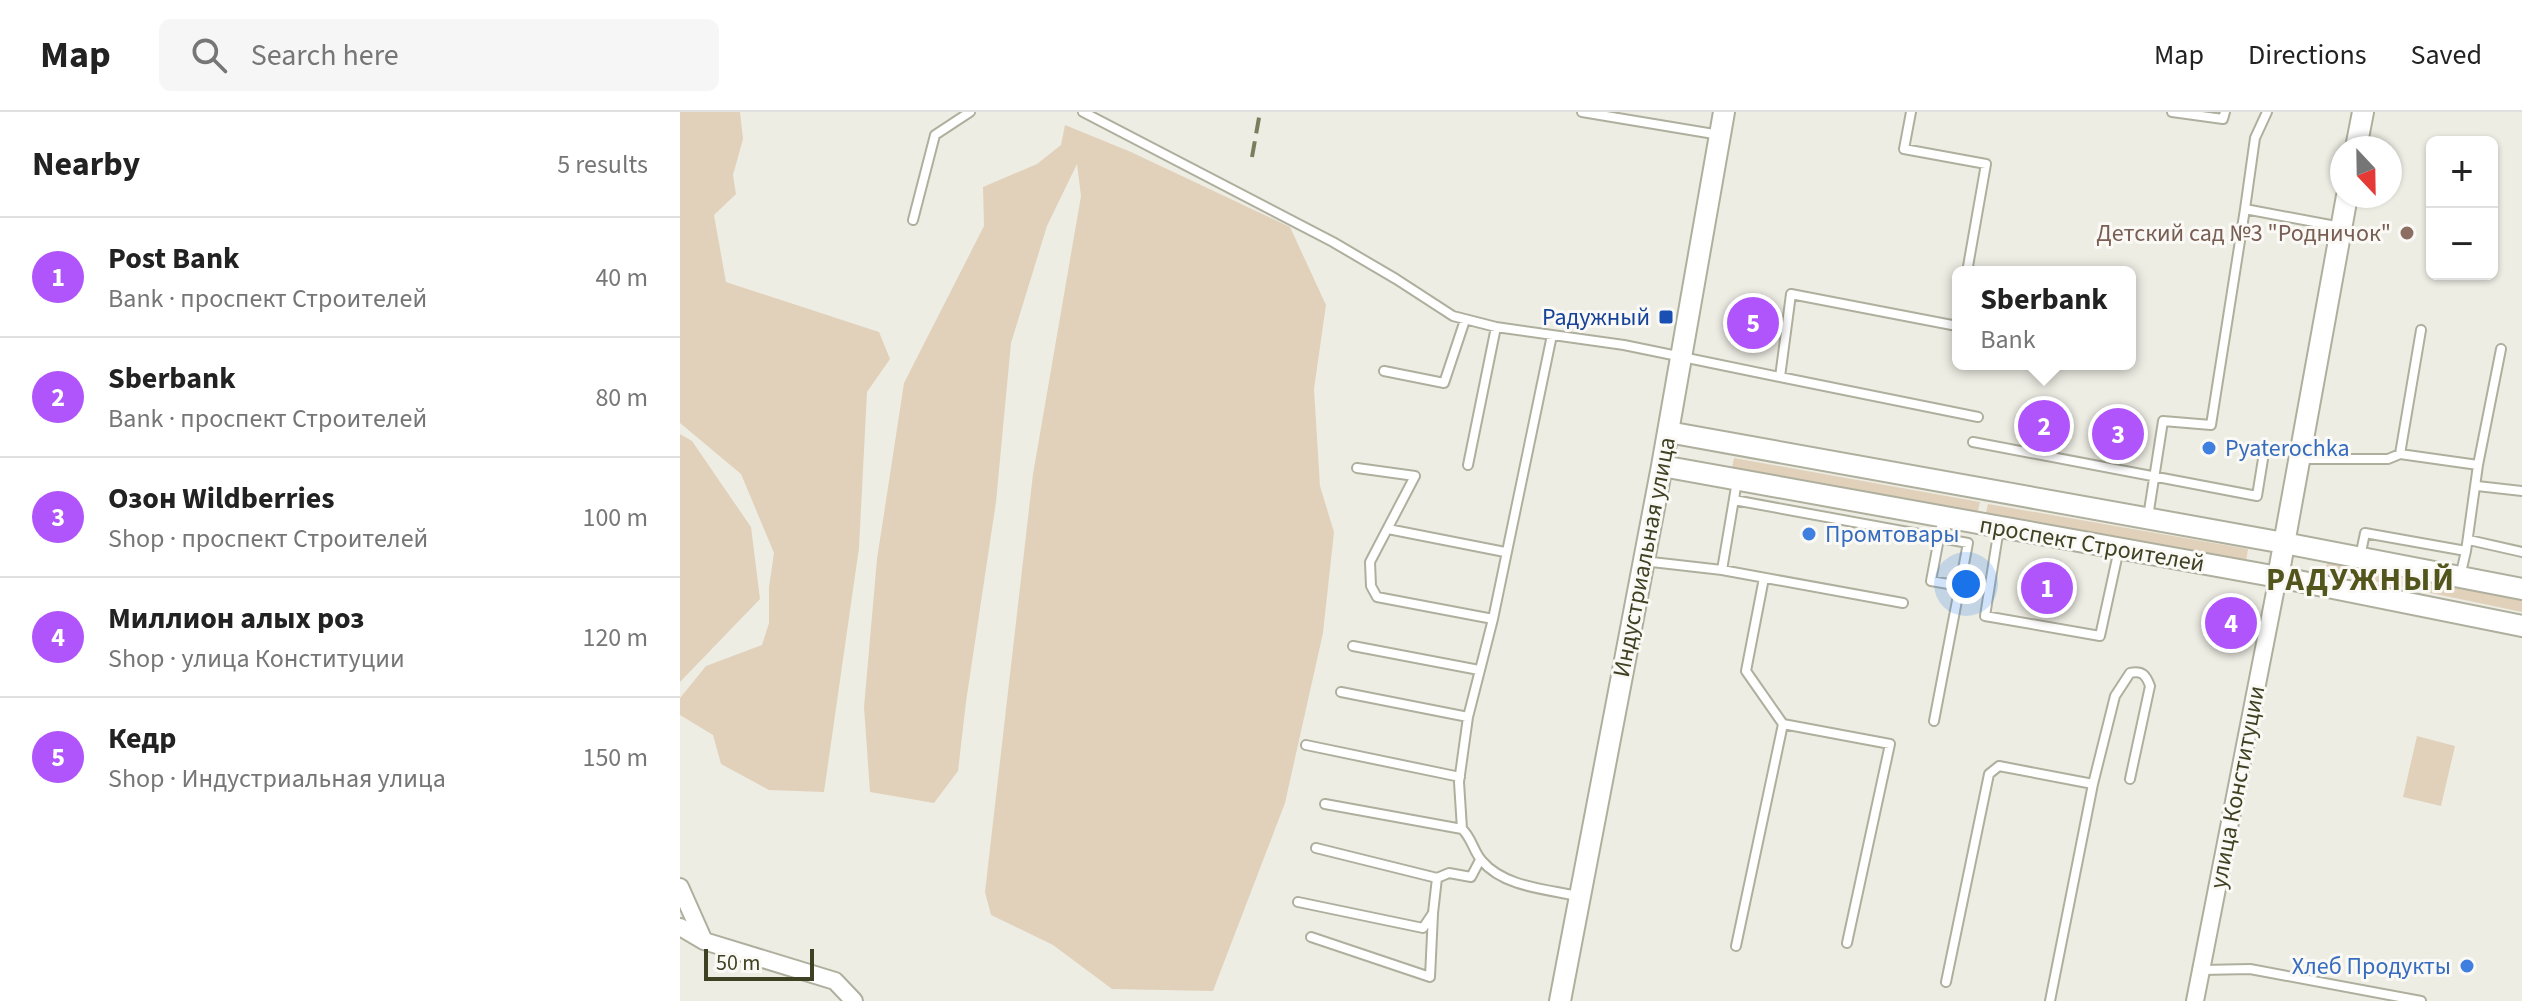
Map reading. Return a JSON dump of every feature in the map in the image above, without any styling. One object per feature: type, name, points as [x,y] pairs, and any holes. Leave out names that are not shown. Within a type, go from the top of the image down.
[{"type":"street","name":"Индустриальная улица","points":[[1560,1001],[1662,466],[1724,112]]},
{"type":"street","points":[[2358,136],[2363,112]]},
{"type":"street","name":"улица Конституции","points":[[2195,1001],[2278,577],[2345,208]]},
{"type":"street","name":"проспект Строителей","points":[[1668,432],[2522,589]]},
{"type":"street","name":"проспект Строителей","points":[[1662,466],[1736,490],[1943,517],[2278,577],[2522,626]]},
{"type":"street","points":[[680,887],[704,941]]},
{"type":"street","points":[[680,927],[704,941],[835,981],[854,1001]]},
{"type":"lane","points":[[913,220],[935,135],[970,112]]},
{"type":"lane","points":[[1083,112],[1333,242],[1453,316],[1496,327],[1681,356],[1978,417]]},
{"type":"lane","points":[[1582,112],[1720,135]]},
{"type":"lane","points":[[1911,112],[1904,149],[1986,164],[1968,266]]},
{"type":"lane","points":[[2172,112],[2223,119],[2225,112]]},
{"type":"lane","points":[[2148,518],[2163,421],[2211,425],[2255,138],[2267,112]]},
{"type":"lane","points":[[2245,209],[2342,227]]},
{"type":"lane","points":[[1780,377],[1791,294],[1952,325]]},
{"type":"lane","points":[[1384,371],[1444,383],[1465,320]]},
{"type":"lane","points":[[1468,465],[1496,327]]},
{"type":"lane","points":[[2400,454],[2421,330]]},
{"type":"lane","points":[[1462,829],[1460,777],[1468,717],[1493,619],[1552,335]]},
{"type":"lane","points":[[2460,577],[2501,349]]},
{"type":"lane","points":[[1973,442],[2257,496],[2263,459]]},
{"type":"lane","points":[[2299,459],[2388,459],[2400,454],[2478,465]]},
{"type":"lane","points":[[1357,468],[1415,476],[1370,562],[1371,586],[1377,597],[1493,619]]},
{"type":"lane","points":[[2477,486],[2522,491]]},
{"type":"lane","points":[[1722,570],[1736,490],[1939,538],[1969,539],[1934,721]]},
{"type":"lane","points":[[1943,517],[1931,581],[1960,586]]},
{"type":"lane","points":[[1999,527],[1985,616],[2100,636],[2119,549]]},
{"type":"lane","points":[[1388,529],[1505,552]]},
{"type":"lane","points":[[2360,557],[2365,533],[2466,551]]},
{"type":"lane","points":[[2469,540],[2522,552]]},
{"type":"lane","points":[[1643,560],[1722,570],[1903,603]]},
{"type":"lane","points":[[1764,578],[1746,671],[1783,724],[1890,744],[1847,943]]},
{"type":"lane","points":[[1353,646],[1479,670]]},
{"type":"lane","points":[[2050,1001],[2093,784],[2115,696],[2130,673],[2137,671],[2146,676],[2150,686],[2130,779]]},
{"type":"lane","points":[[1341,692],[1468,717]]},
{"type":"lane","points":[[1736,946],[1783,724]]},
{"type":"lane","points":[[1306,745],[1460,777]]},
{"type":"lane","points":[[1946,982],[1989,774],[1999,766],[2093,784]]},
{"type":"lane","points":[[1325,804],[1462,829],[1470,836],[1480,860],[1501,878],[1579,897]]},
{"type":"lane","points":[[1316,848],[1437,878],[1449,873],[1471,877],[1480,860]]},
{"type":"lane","points":[[1311,937],[1430,977],[1437,878]]},
{"type":"lane","points":[[1298,902],[1423,928],[1433,913]]},
{"type":"lane","points":[[2202,970],[2250,969],[2421,1001]]},
{"type":"shaded area","points":[[680,112],[740,112],[743,139],[733,175],[736,194],[714,215],[726,282],[879,332],[890,359],[867,392],[859,548],[824,792],[769,790],[721,764],[713,735],[680,715],[680,698],[706,666],[762,645],[769,623],[769,587],[774,553],[741,474],[680,423]]},
{"type":"shaded area","points":[[1065,125],[1131,152],[1290,227],[1326,305],[1314,389],[1320,486],[1334,532],[1323,633],[1285,803],[1213,991],[1112,989],[1053,945],[991,915],[985,892],[1033,474],[1081,196],[1077,164],[1047,226],[1011,343],[996,502],[958,771],[934,803],[870,792],[864,707],[877,559],[904,383],[984,226],[983,187],[1037,164],[1061,145]]},
{"type":"shaded area","points":[[680,434],[692,441],[751,527],[760,599],[680,682]]},
{"type":"shaded area","points":[[1734,458],[1980,502],[1977,516],[1731,472]]},
{"type":"shaded area","points":[[1988,504],[2248,549],[2246,562],[1985,517]]},
{"type":"shaded area","points":[[2328,559],[2522,599],[2522,612],[2325,571]]},
{"type":"shaded area","points":[[2417,736],[2455,746],[2441,806],[2403,797]]},
{"type":"railway","points":[[1252,157],[1260,112]]},
{"type":"place","name":"Детский сад №3 \"Родничок\"","points":[[2407,233]]},
{"type":"place","name":"Радужный","points":[[1666,317]]},
{"type":"place","name":"Кедр","points":[[1753,323]]},
{"type":"place","name":"Sberbank","points":[[2044,426]]},
{"type":"place","name":"Озон Wildberries","points":[[2118,434]]},
{"type":"place","name":"Pyaterochka","points":[[2209,448]]},
{"type":"place","name":"Промтовары","points":[[1809,534]]},
{"type":"place","name":"Post Bank","points":[[2047,588]]},
{"type":"place","name":"Миллион алых роз","points":[[2231,623]]},
{"type":"place","name":"Хлеб Продукты","points":[[2467,966]]},
{"type":"district","name":"РАДУЖНЫЙ","points":[[2361,579]]}]
